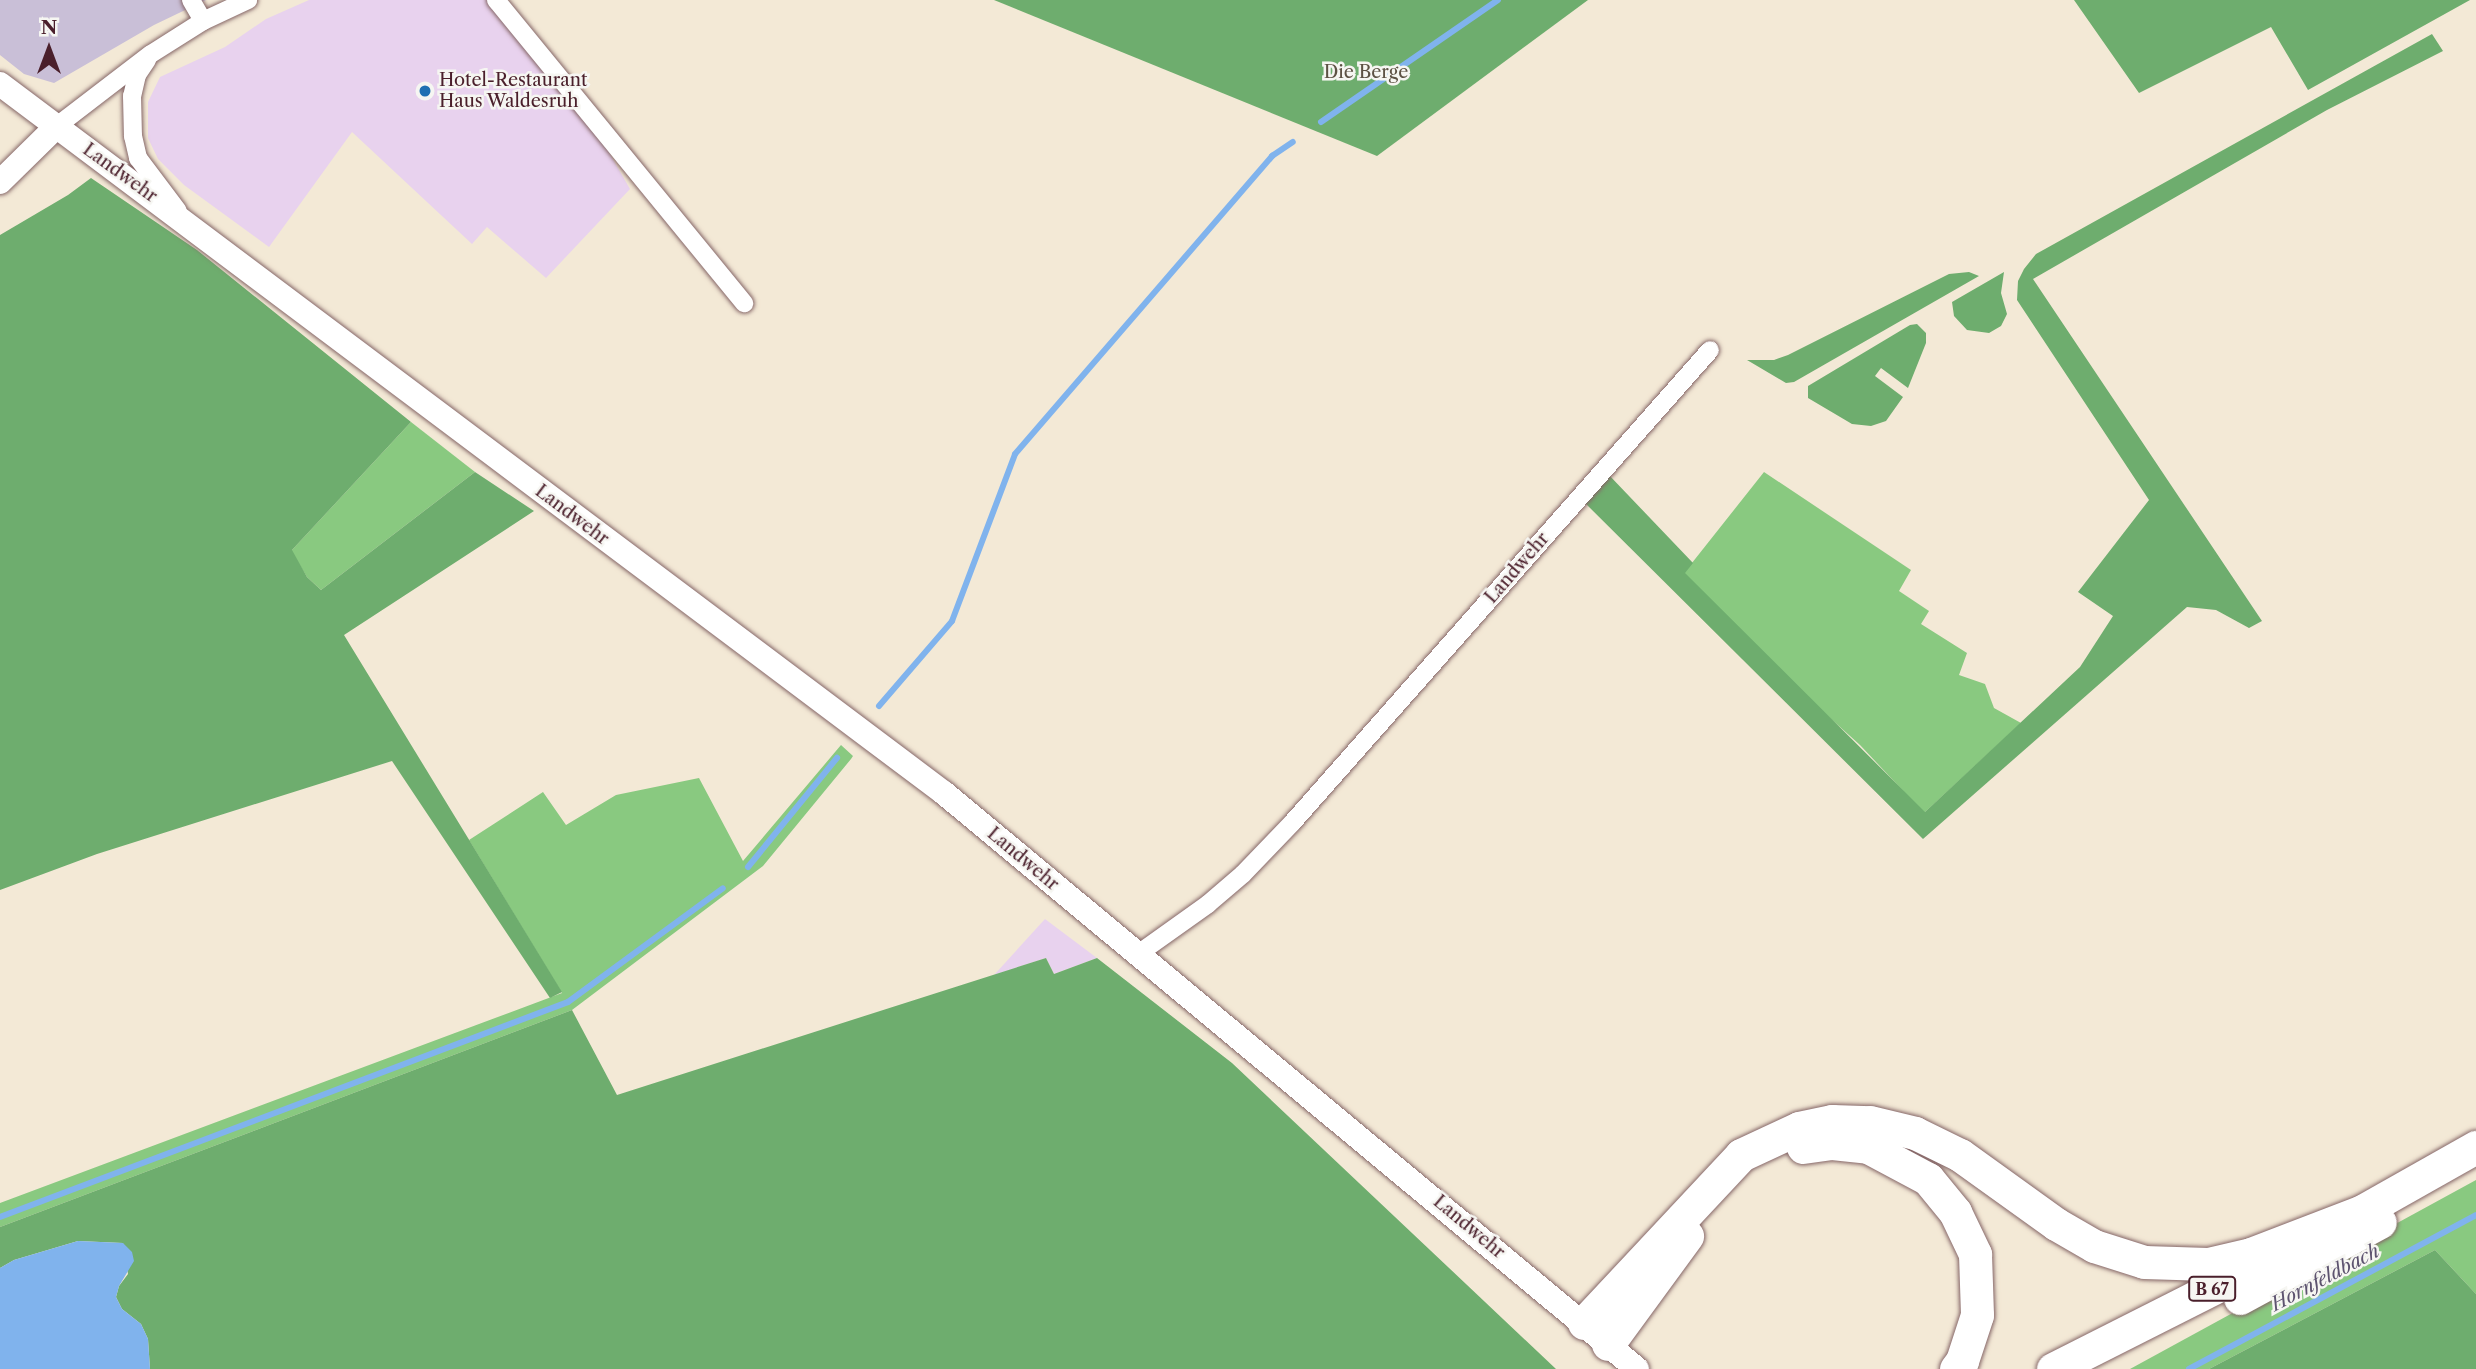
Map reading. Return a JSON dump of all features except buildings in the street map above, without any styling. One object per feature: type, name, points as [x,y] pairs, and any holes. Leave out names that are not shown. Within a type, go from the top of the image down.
[{"type":"highway","points":[[1596,1334],[1741,1154],[1799,1128],[1832,1121],[1870,1122],[1915,1133],[1960,1154],[2056,1224],[2094,1247],[2144,1262],[2208,1264],[2251,1254],[2371,1208]]},
{"type":"highway","points":[[1596,1334],[1754,1162],[1785,1149],[1832,1143],[1868,1147],[1899,1161],[1928,1179],[1955,1212],[1975,1254],[1977,1315],[1962,1361],[1956,1369]]},
{"type":"highway","name":"B 67","points":[[2053,1369],[2371,1208],[2476,1147]]},
{"type":"highway","name":"B 67","points":[[2097,1369],[2169,1335],[2351,1239],[2476,1165]]},
{"type":"main road","name":"Landwehr","points":[[0,84],[187,222],[406,392],[944,793],[1637,1369]]},
{"type":"main road","points":[[0,182],[57,126]]},
{"type":"street","points":[[191,0],[203,20]]},
{"type":"street","points":[[57,126],[151,54],[203,20],[248,0]]},
{"type":"street","points":[[496,0],[744,303]]},
{"type":"street","points":[[151,54],[137,75],[132,96],[133,136],[138,158],[187,222]]},
{"type":"street","name":"Landwehr","points":[[1138,954],[1208,904],[1268,849],[1710,350]]},
{"type":"shaded area","points":[[0,0],[206,0],[154,25],[54,83],[24,74],[0,55]]},
{"type":"shaded area","points":[[309,0],[489,0],[607,149],[630,189],[546,278],[487,227],[472,244],[352,132],[269,247],[184,185],[158,159],[148,138],[148,102],[160,77],[225,47],[266,19]]},
{"type":"shaded area","points":[[1045,919],[1097,958],[1054,974],[1046,958],[994,975]]},
{"type":"green space","name":"Die Berge","points":[[994,0],[1588,0],[1377,156]]},
{"type":"green space","points":[[2074,0],[2470,0],[2308,90],[2271,27],[2139,93]]},
{"type":"green space","points":[[2432,34],[2443,51],[2327,110],[2033,279],[2262,621],[2249,628],[2216,610],[2187,607],[1923,839],[1583,501],[1608,474],[1693,563],[1685,573],[1925,812],[2080,667],[2113,616],[2078,592],[2149,500],[2017,300],[2018,281],[2024,269],[2036,254]]},
{"type":"green space","points":[[91,178],[197,250],[411,422],[292,550],[307,577],[321,590],[475,472],[534,511],[344,635],[562,992],[550,998],[392,761],[97,854],[0,890],[0,235],[68,195]]},
{"type":"green space","points":[[1969,272],[1979,276],[1794,382],[1786,383],[1747,360],[1774,360],[1788,355],[1949,274]]},
{"type":"green space","points":[[2004,272],[2001,293],[2007,314],[2001,326],[1989,333],[1967,330],[1954,316],[1952,302]]},
{"type":"green space","points":[[1917,324],[1926,333],[1926,343],[1908,388],[1881,368],[1875,376],[1903,397],[1886,421],[1871,426],[1852,424],[1808,398],[1808,386],[1910,325]]},
{"type":"green space","points":[[411,422],[475,472],[321,590],[307,577],[291,551]]},
{"type":"green space","points":[[1764,472],[1911,570],[1899,591],[1929,611],[1921,624],[1967,653],[1959,675],[1985,684],[1994,708],[2021,723],[1924,813],[1860,745],[1799,690],[1684,573]]},
{"type":"green space","points":[[841,745],[853,756],[763,866],[572,1010],[0,1227],[0,1203],[562,993],[469,840],[543,792],[566,825],[616,795],[699,778],[743,861]]},
{"type":"green space","points":[[1046,958],[1054,974],[1097,958],[1232,1063],[1556,1369],[150,1369],[148,1339],[141,1324],[122,1309],[116,1297],[119,1286],[128,1274],[123,1243],[78,1241],[14,1260],[0,1268],[0,1227],[572,1010],[617,1095]]},
{"type":"green space","points":[[2476,1180],[2476,1294],[2435,1250],[2209,1369],[2130,1369]]},
{"type":"green space","points":[[2435,1250],[2476,1294],[2476,1369],[2209,1369]]},
{"type":"water","points":[[78,1241],[123,1243],[132,1252],[134,1261],[119,1286],[116,1297],[122,1309],[141,1324],[148,1339],[150,1369],[0,1369],[0,1268],[14,1260]]},
{"type":"waterway","points":[[1321,122],[1498,0]]},
{"type":"waterway","points":[[879,706],[952,621],[1015,454],[1272,156],[1293,142]]},
{"type":"waterway","points":[[748,867],[837,758]]},
{"type":"waterway","points":[[0,1217],[568,1002],[723,888]]},
{"type":"waterway","name":"Hornfeldbach","points":[[2189,1369],[2476,1215]]},
{"type":"place","name":"Hotel-Restaurant Haus Waldesruh","points":[[425,91]]}]
